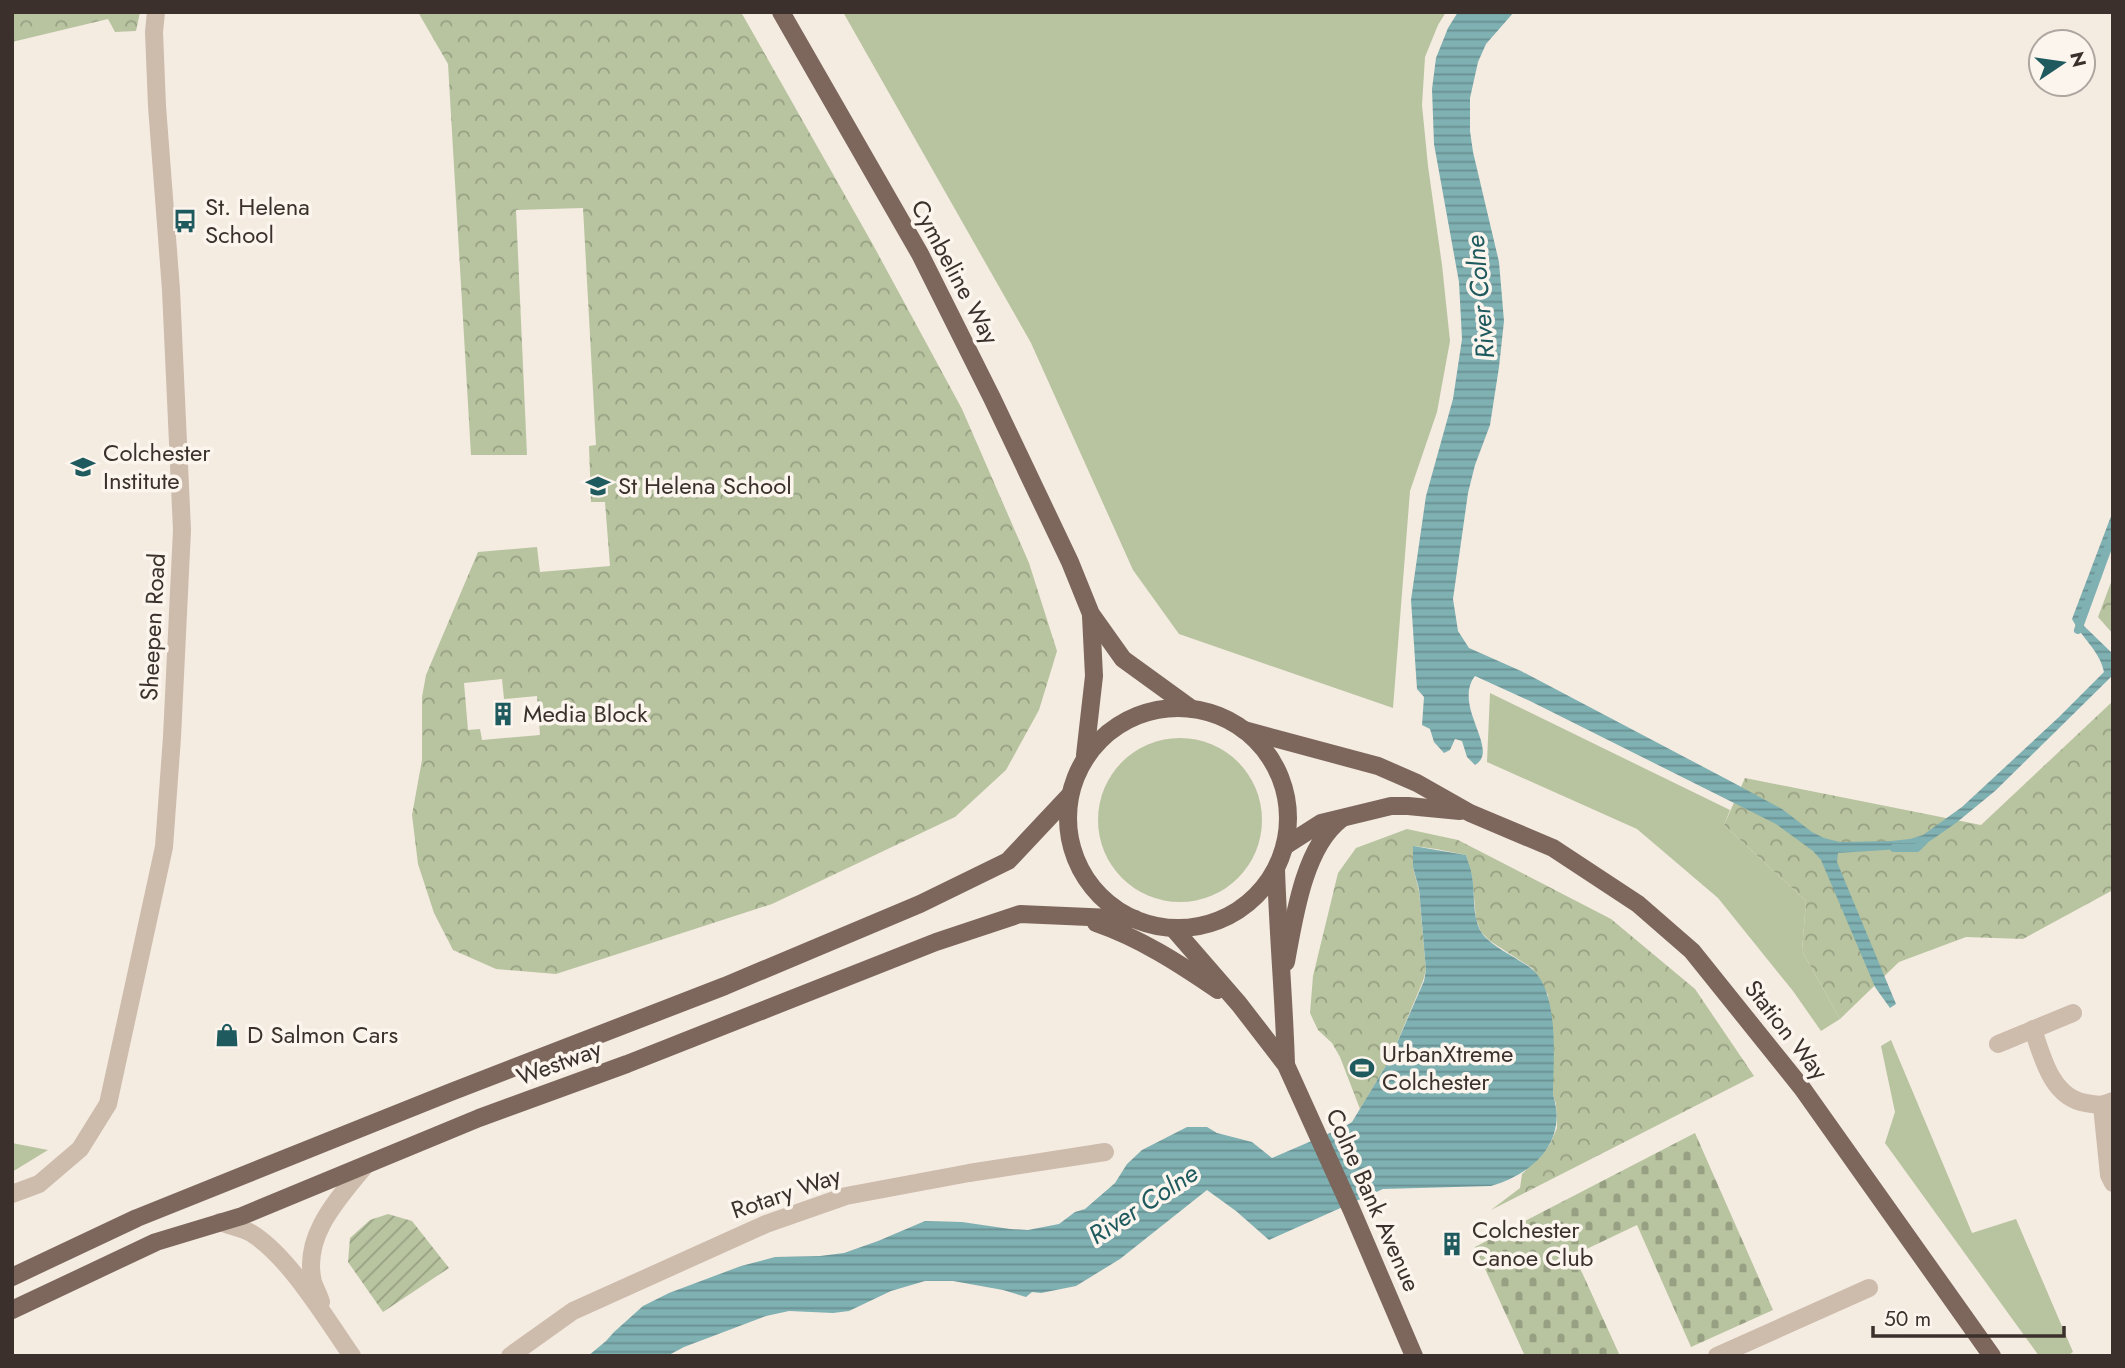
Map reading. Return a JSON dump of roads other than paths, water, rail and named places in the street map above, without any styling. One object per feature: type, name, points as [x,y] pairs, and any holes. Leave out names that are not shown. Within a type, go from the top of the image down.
[{"type":"main road","name":"Cymbeline Way","points":[[781,12],[920,254],[1070,562],[1091,614]]},
{"type":"main road","points":[[1091,614],[1123,659],[1192,709]]},
{"type":"main road","points":[[1084,755],[1115,728],[1134,718],[1170,709],[1192,709],[1217,716],[1244,730],[1273,761],[1284,788],[1288,814],[1285,846],[1276,869],[1260,892],[1235,913],[1198,927],[1157,926],[1135,919],[1116,909],[1096,891],[1073,850],[1069,830],[1070,795],[1076,771],[1084,755],[1094,676],[1091,614]]},
{"type":"main road","name":"Station Way","points":[[1244,730],[1378,766],[1417,783],[1470,813],[1553,848],[1638,904],[1692,951],[1802,1088],[1992,1356]]},
{"type":"main road","name":"Westway","points":[[12,1277],[137,1218],[725,986],[920,904],[1007,861],[1070,795]]},
{"type":"main road","name":"Station Way","points":[[1285,846],[1321,823],[1391,806],[1470,813]]},
{"type":"main road","points":[[1283,980],[1309,863],[1329,828],[1344,817]]},
{"type":"main road","name":"Colne Bank Avenue","points":[[1276,869],[1286,1065]]},
{"type":"main road","name":"Westway","points":[[12,1310],[156,1241],[242,1216],[480,1118],[627,1064],[936,943],[1020,914],[1135,919]]},
{"type":"main road","points":[[1079,917],[1150,947],[1190,970],[1239,1004]]},
{"type":"main road","name":"Colne Bank Avenue","points":[[1174,928],[1239,1004],[1286,1065],[1414,1356]]},
{"type":"street","name":"Sheepen Road","points":[[12,1194],[39,1184],[80,1149],[108,1104],[164,847],[182,530],[171,290],[157,94],[154,32],[156,12]]},
{"type":"street","points":[[1998,1044],[2073,1013]]},
{"type":"street","points":[[2034,1029],[2042,1057],[2057,1087],[2076,1102],[2108,1104],[2109,1175],[2113,1183]]},
{"type":"street","name":"Rotary Way","points":[[510,1356],[573,1311],[704,1250],[766,1224],[846,1196],[1105,1152]]},
{"type":"street","points":[[330,1325],[313,1281],[312,1253],[322,1224],[364,1167]]},
{"type":"street","points":[[220,1222],[251,1233],[275,1253],[352,1356]]},
{"type":"street","points":[[1717,1356],[1869,1288]]},
{"type":"water","name":"River Colne","points":[[1458,12],[1514,12],[1486,44],[1478,62],[1470,98],[1473,152],[1499,262],[1504,321],[1490,425],[1468,493],[1453,599],[1458,631],[1469,648],[1521,671],[1732,782],[1782,809],[1824,838],[1840,842],[1910,839],[1923,835],[1962,807],[2104,672],[2099,657],[2072,619],[2113,511],[2113,531],[2081,615],[2083,625],[2113,654],[2113,675],[1995,791],[1930,841],[1917,848],[1838,853],[1837,862],[1896,1004],[1890,1008],[1875,987],[1821,860],[1776,824],[1475,676],[1469,688],[1469,700],[1483,749],[1482,758],[1475,765],[1467,757],[1462,741],[1455,739],[1450,750],[1444,753],[1434,742],[1430,729],[1422,725],[1424,697],[1417,689],[1411,600],[1426,496],[1453,399],[1462,339],[1459,282],[1434,144],[1432,89],[1436,58],[1448,28]]},
{"type":"water","name":"River Colne","points":[[1413,846],[1466,855],[1472,873],[1475,910],[1480,930],[1495,945],[1539,976],[1546,991],[1553,1026],[1556,1127],[1543,1154],[1521,1173],[1491,1186],[1383,1189],[1269,1240],[1207,1190],[1120,1259],[1076,1286],[1041,1293],[1032,1292],[1026,1297],[953,1281],[925,1281],[891,1291],[849,1311],[789,1311],[766,1316],[667,1356],[588,1356],[643,1306],[669,1293],[741,1266],[775,1257],[844,1253],[925,1221],[962,1222],[1028,1230],[1059,1224],[1075,1212],[1085,1209],[1115,1183],[1127,1164],[1142,1150],[1187,1127],[1207,1127],[1217,1133],[1252,1142],[1272,1158],[1344,1127],[1352,1122],[1390,1059],[1424,981],[1426,970],[1419,889],[1413,867]]},
{"type":"waterway","points":[[2078,630],[2113,534]]},
{"type":"waterway","points":[[1894,848],[1917,848],[1924,841]]},
{"type":"place","name":"St. Helena School","points":[[185,221]]},
{"type":"place","name":"Colchester Institute","points":[[83,467]]},
{"type":"place","name":"St Helena School","points":[[598,486]]},
{"type":"place","name":"Media Block","points":[[503,714]]},
{"type":"place","name":"D Salmon Cars","points":[[227,1035]]},
{"type":"place","name":"UrbanXtreme Colchester","points":[[1362,1068]]},
{"type":"place","name":"Colchester Canoe Club","points":[[1452,1244]]}]
